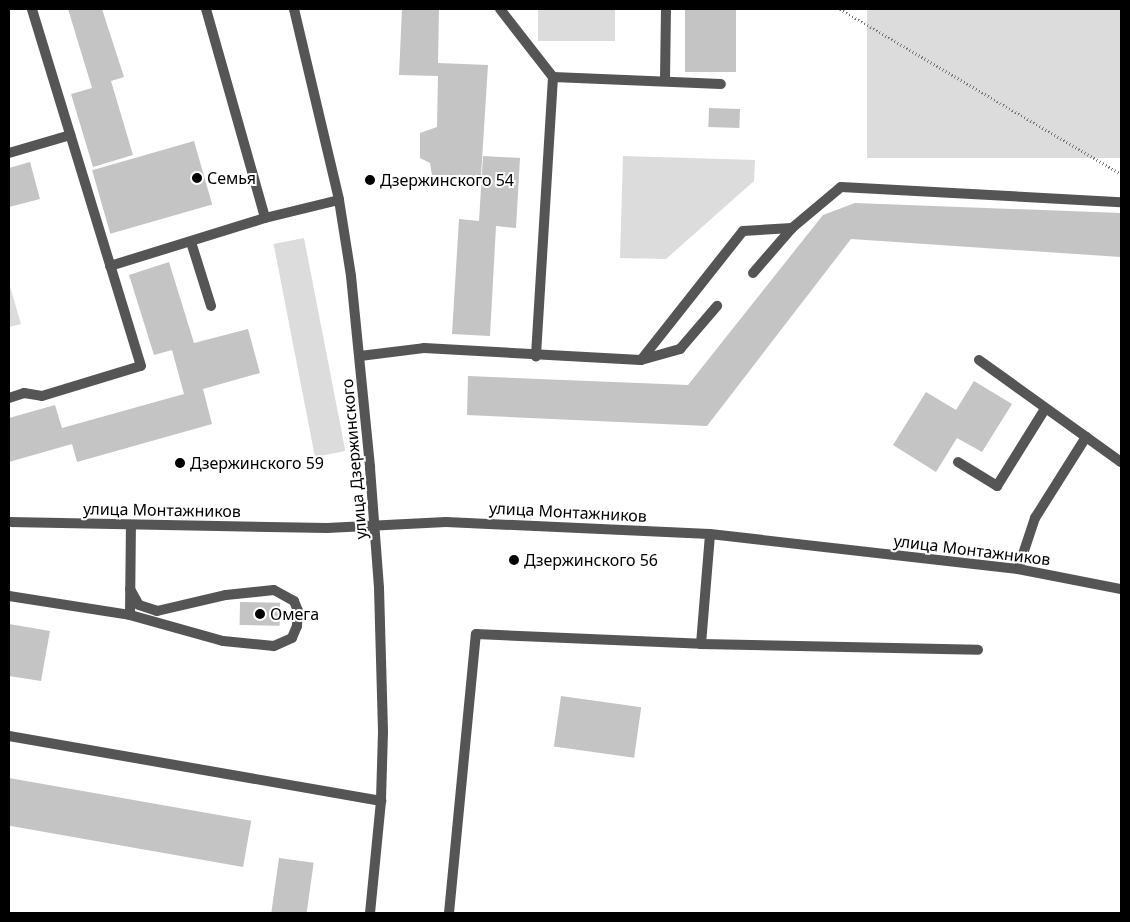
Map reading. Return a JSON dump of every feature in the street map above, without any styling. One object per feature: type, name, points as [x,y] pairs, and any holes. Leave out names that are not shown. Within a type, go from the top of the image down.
[{"type":"street","points":[[9,398],[24,394],[42,396],[141,366],[32,9]]},
{"type":"street","points":[[206,9],[265,218]]},
{"type":"street","name":"улица Дзержинского","points":[[294,9],[339,200],[360,356],[375,526],[382,670],[381,802],[370,913]]},
{"type":"street","points":[[500,9],[554,77],[536,356]]},
{"type":"street","points":[[665,80],[666,9]]},
{"type":"street","points":[[554,77],[665,80],[721,84]]},
{"type":"street","points":[[9,153],[70,135]]},
{"type":"street","points":[[753,272],[792,228],[841,187],[1121,202]]},
{"type":"street","points":[[110,266],[265,218],[339,200]]},
{"type":"street","points":[[641,360],[743,231],[792,228]]},
{"type":"street","points":[[191,242],[211,306]]},
{"type":"street","points":[[360,356],[424,348],[536,356],[641,360],[680,349],[717,306]]},
{"type":"street","points":[[979,360],[1121,462]]},
{"type":"street","points":[[958,462],[997,486],[1045,409]]},
{"type":"street","points":[[1018,570],[1035,518],[1086,437]]},
{"type":"street","name":"улица Монтажников","points":[[9,522],[131,525],[375,526],[446,522],[710,534],[1018,570],[1121,589]]},
{"type":"street","points":[[130,615],[131,525]]},
{"type":"street","points":[[701,644],[710,534]]},
{"type":"street","points":[[9,596],[130,615],[223,641],[274,646],[284,644],[292,638],[297,626],[298,611],[294,601],[274,590],[226,595],[180,608],[148,610],[140,605],[130,589]]},
{"type":"street","points":[[449,913],[476,634],[701,644],[978,650]]},
{"type":"street","points":[[9,736],[381,802]]},
{"type":"path","points":[[840,9],[1121,174]]},
{"type":"shaded area","points":[[538,9],[615,9],[615,41],[538,41]]},
{"type":"shaded area","points":[[867,9],[1121,9],[1121,158],[867,158]]},
{"type":"shaded area","points":[[623,156],[755,160],[754,181],[666,259],[620,258]]},
{"type":"shaded area","points":[[304,238],[345,451],[315,457],[274,244]]},
{"type":"shaded area","points":[[9,283],[21,324],[9,327]]},
{"type":"building","points":[[68,9],[102,9],[124,77],[111,81],[133,155],[93,167],[71,94],[92,88]]},
{"type":"building","points":[[402,9],[439,9],[438,63],[488,65],[481,176],[432,175],[430,163],[420,158],[420,133],[437,127],[438,76],[399,75]]},
{"type":"building","points":[[685,9],[736,9],[736,72],[685,72]]},
{"type":"building","points":[[709,108],[740,109],[739,128],[708,127]]},
{"type":"building","points":[[194,141],[212,204],[110,234],[92,170]]},
{"type":"building","points":[[483,156],[520,158],[516,228],[496,226],[490,336],[452,334],[459,219],[479,221]]},
{"type":"building","points":[[30,162],[40,199],[9,207],[9,168]]},
{"type":"building","points":[[855,203],[1121,213],[1121,257],[851,239],[707,426],[467,415],[468,376],[688,385],[823,215]]},
{"type":"building","points":[[169,262],[194,343],[248,329],[260,373],[203,389],[212,424],[77,462],[72,444],[9,462],[9,418],[55,405],[62,428],[184,394],[172,350],[154,355],[129,275]]},
{"type":"building","points":[[974,381],[1012,404],[982,452],[957,438],[936,472],[893,445],[926,392],[956,410]]},
{"type":"building","name":"Омега","points":[[240,602],[280,603],[280,626],[240,625]]},
{"type":"building","points":[[9,624],[50,631],[41,681],[9,676]]},
{"type":"building","points":[[561,696],[641,707],[634,758],[554,747]]},
{"type":"building","points":[[9,778],[251,821],[243,867],[9,826]]},
{"type":"building","points":[[279,858],[314,863],[307,913],[271,913]]},
{"type":"place","name":"Семья","points":[[197,178]]},
{"type":"place","name":"Дзержинского 54","points":[[370,180]]},
{"type":"place","name":"Дзержинского 59","points":[[180,463]]},
{"type":"place","name":"Дзержинского 56","points":[[514,560]]},
{"type":"place","name":"Омега","points":[[260,614]]}]
